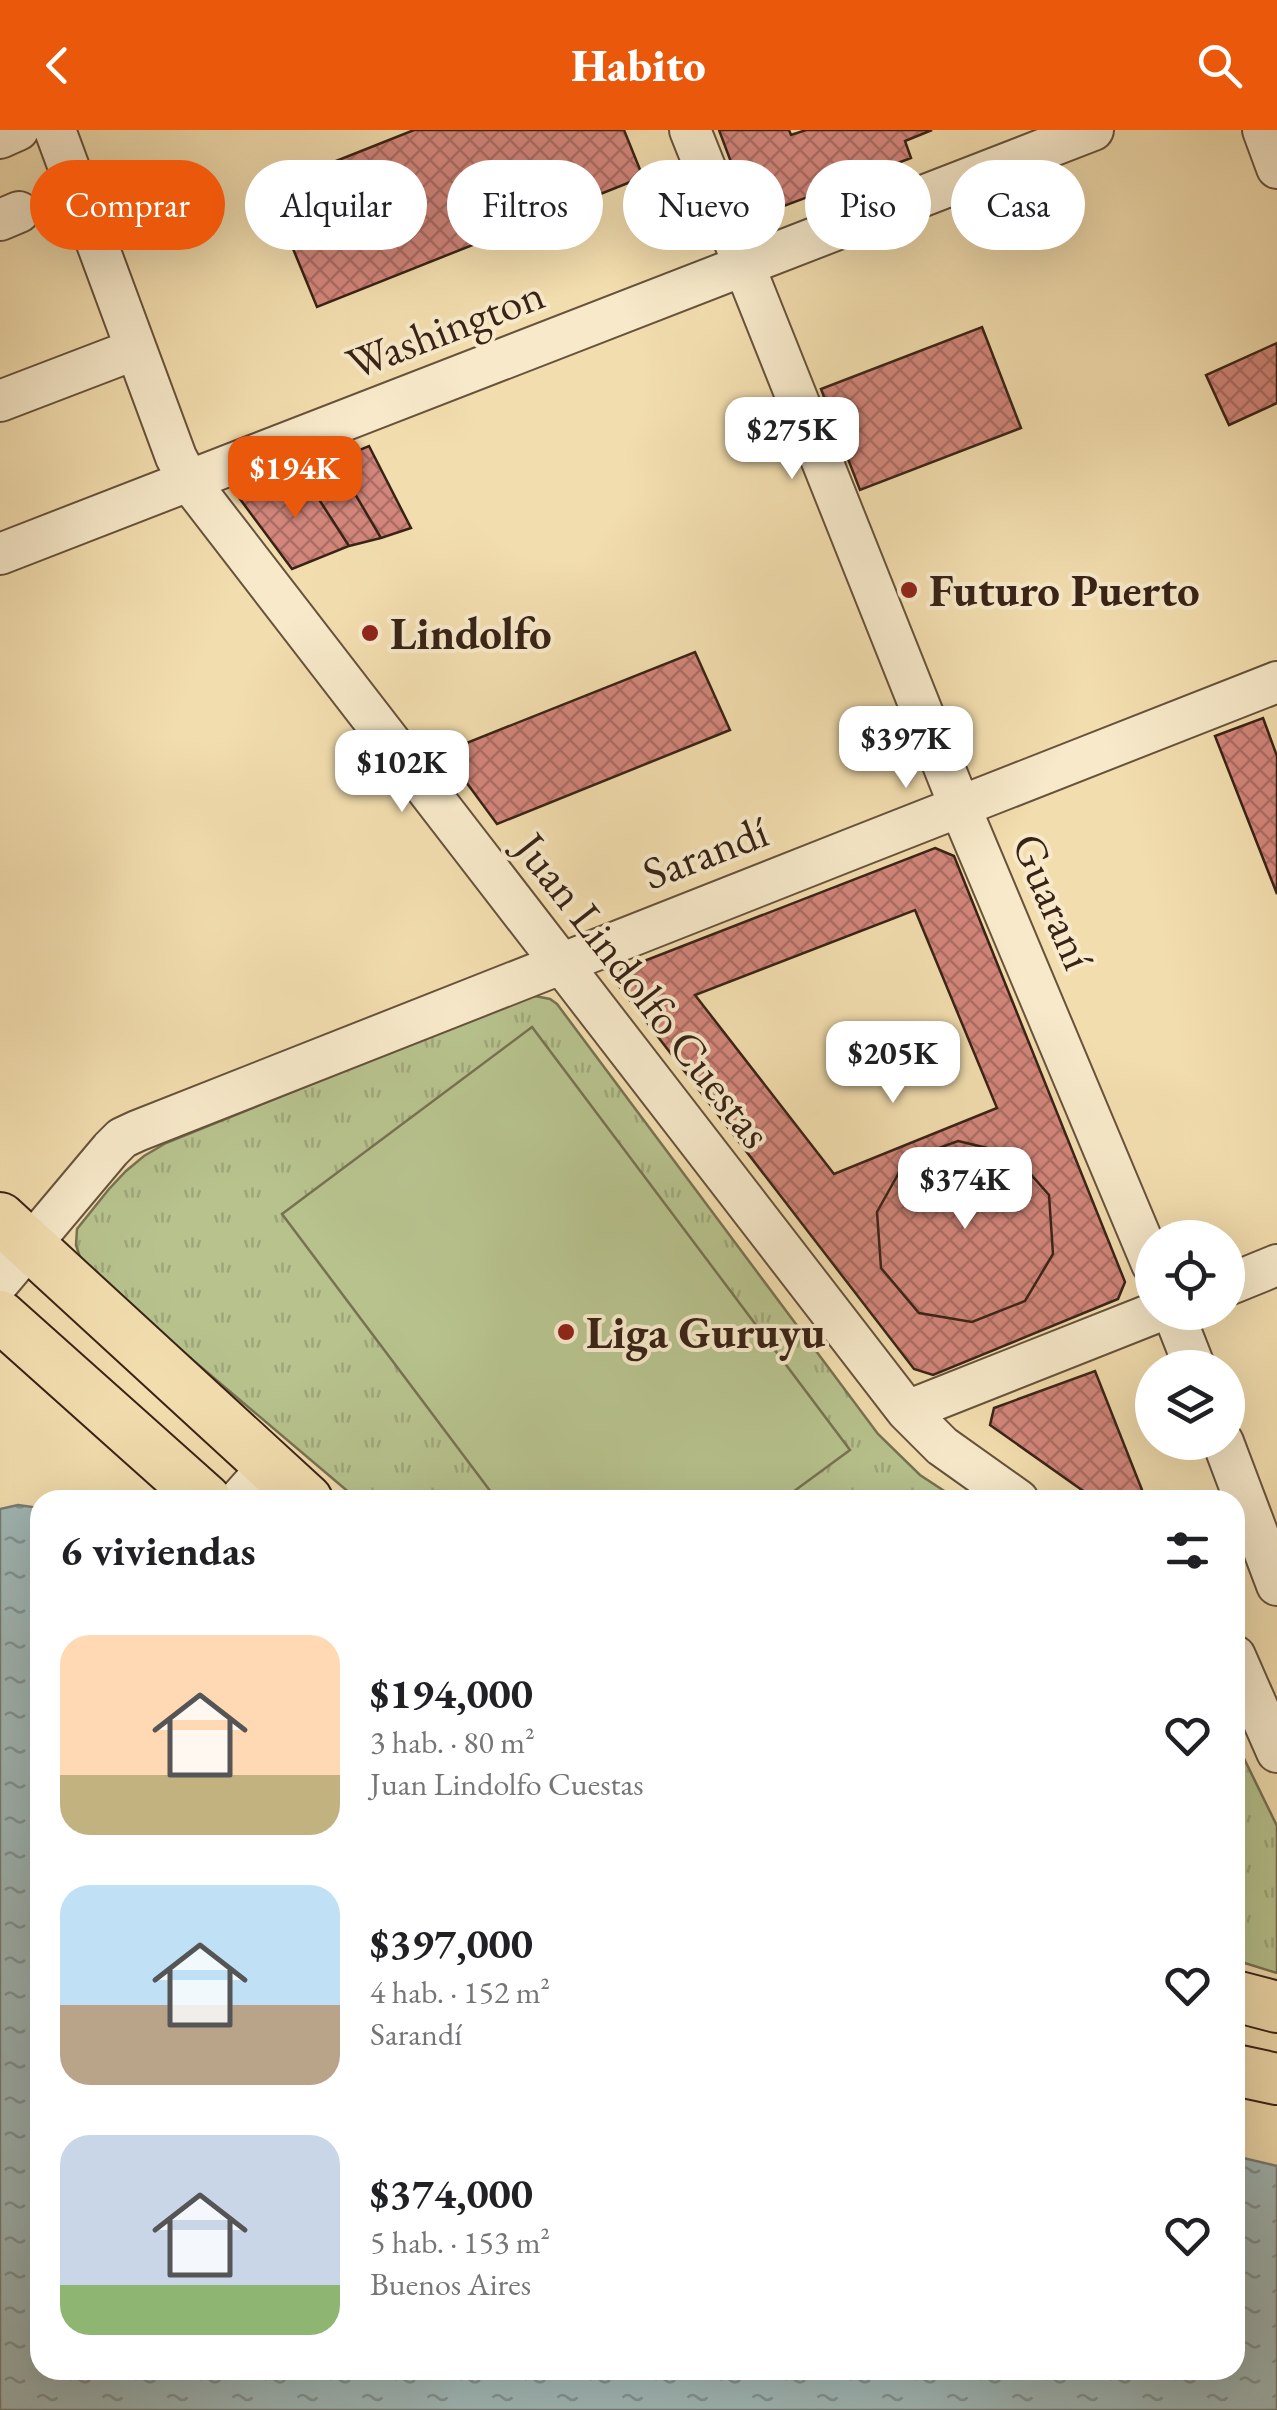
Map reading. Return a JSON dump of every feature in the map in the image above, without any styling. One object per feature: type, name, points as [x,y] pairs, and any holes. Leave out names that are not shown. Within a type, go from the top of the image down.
[{"type":"main road","points":[[10,1248],[254,1483]]},
{"type":"main road","points":[[0,1316],[195,1490]]},
{"type":"main road","points":[[1245,1999],[1277,2007]]},
{"type":"main road","points":[[1245,2072],[1277,2080]]},
{"type":"street","points":[[0,138],[18,130]]},
{"type":"street","name":"Juan Lindolfo Cuestas","points":[[56,130],[176,457],[188,480],[908,1411],[942,1446],[1004,1490]]},
{"type":"street","name":"Guaraní","points":[[690,130],[960,808],[1135,1224]]},
{"type":"street","name":"Washington","points":[[0,554],[1093,130]]},
{"type":"street","points":[[1263,130],[1277,168]]},
{"type":"street","points":[[0,402],[136,349]]},
{"type":"street","name":"Sarandí","points":[[10,1248],[122,1138],[1277,682]]},
{"type":"street","points":[[1245,1278],[1277,1265]]},
{"type":"street","points":[[908,1411],[1135,1321]]},
{"type":"street","points":[[1230,1460],[1241,1490]]},
{"type":"street","points":[[1245,1500],[1277,1585]]},
{"type":"street","points":[[1245,1660],[1277,1674]]},
{"type":"street","points":[[1245,1679],[1277,1752]]},
{"type":"green space","points":[[535,996],[557,1004],[878,1434],[920,1475],[943,1490],[346,1490],[129,1306],[80,1257],[77,1229],[126,1171],[166,1143]]},
{"type":"green space","name":"Liga Guruyu","points":[[532,1027],[850,1450],[796,1490],[489,1490],[282,1214]]},
{"type":"green space","points":[[1245,1760],[1277,1826],[1277,1973],[1245,1963]]},
{"type":"water","points":[[30,1507],[30,2380],[1245,2380],[1245,2158],[1277,2166],[1277,2410],[0,2410],[0,1509]]},
{"type":"building","points":[[414,130],[624,130],[636,160],[623,160],[623,185],[603,193],[603,160],[447,160],[447,250],[460,250],[317,307],[294,250],[427,250],[427,160],[338,160]]},
{"type":"building","points":[[719,130],[789,130],[791,135],[806,130],[932,130],[905,141],[911,158],[906,160],[805,160],[805,198],[785,206],[785,160],[730,160]]},
{"type":"building","points":[[982,327],[1021,428],[860,490],[821,389]]},
{"type":"building","points":[[1277,343],[1277,403],[1229,425],[1206,375]]},
{"type":"building","points":[[369,446],[411,528],[381,538],[335,460]]},
{"type":"building","points":[[335,460],[381,538],[349,546],[302,473]]},
{"type":"building","points":[[302,473],[349,546],[292,569],[240,499]]},
{"type":"building","points":[[695,652],[730,730],[497,824],[444,752]]},
{"type":"building","points":[[1263,718],[1277,756],[1277,894],[1215,736]]},
{"type":"building","points":[[935,848],[954,856],[1125,1282],[1118,1299],[933,1375],[914,1369],[618,985],[621,970]],"holes":[[[915,910],[997,1108],[834,1174],[695,995]],[[958,1141],[1013,1154],[1049,1195],[1053,1254],[1025,1301],[972,1322],[919,1313],[881,1268],[877,1212],[906,1160]]]},
{"type":"building","points":[[958,1141],[1013,1154],[1049,1195],[1053,1254],[1025,1301],[972,1322],[919,1313],[881,1268],[877,1212],[906,1160]]},
{"type":"building","points":[[1095,1371],[1142,1490],[1082,1490],[990,1425],[994,1408]]},
{"type":"place","name":"Futuro Puerto","points":[[909,590]]},
{"type":"place","name":"Lindolfo","points":[[370,633]]},
{"type":"place","name":"Liga Guruyu","points":[[566,1332]]}]
